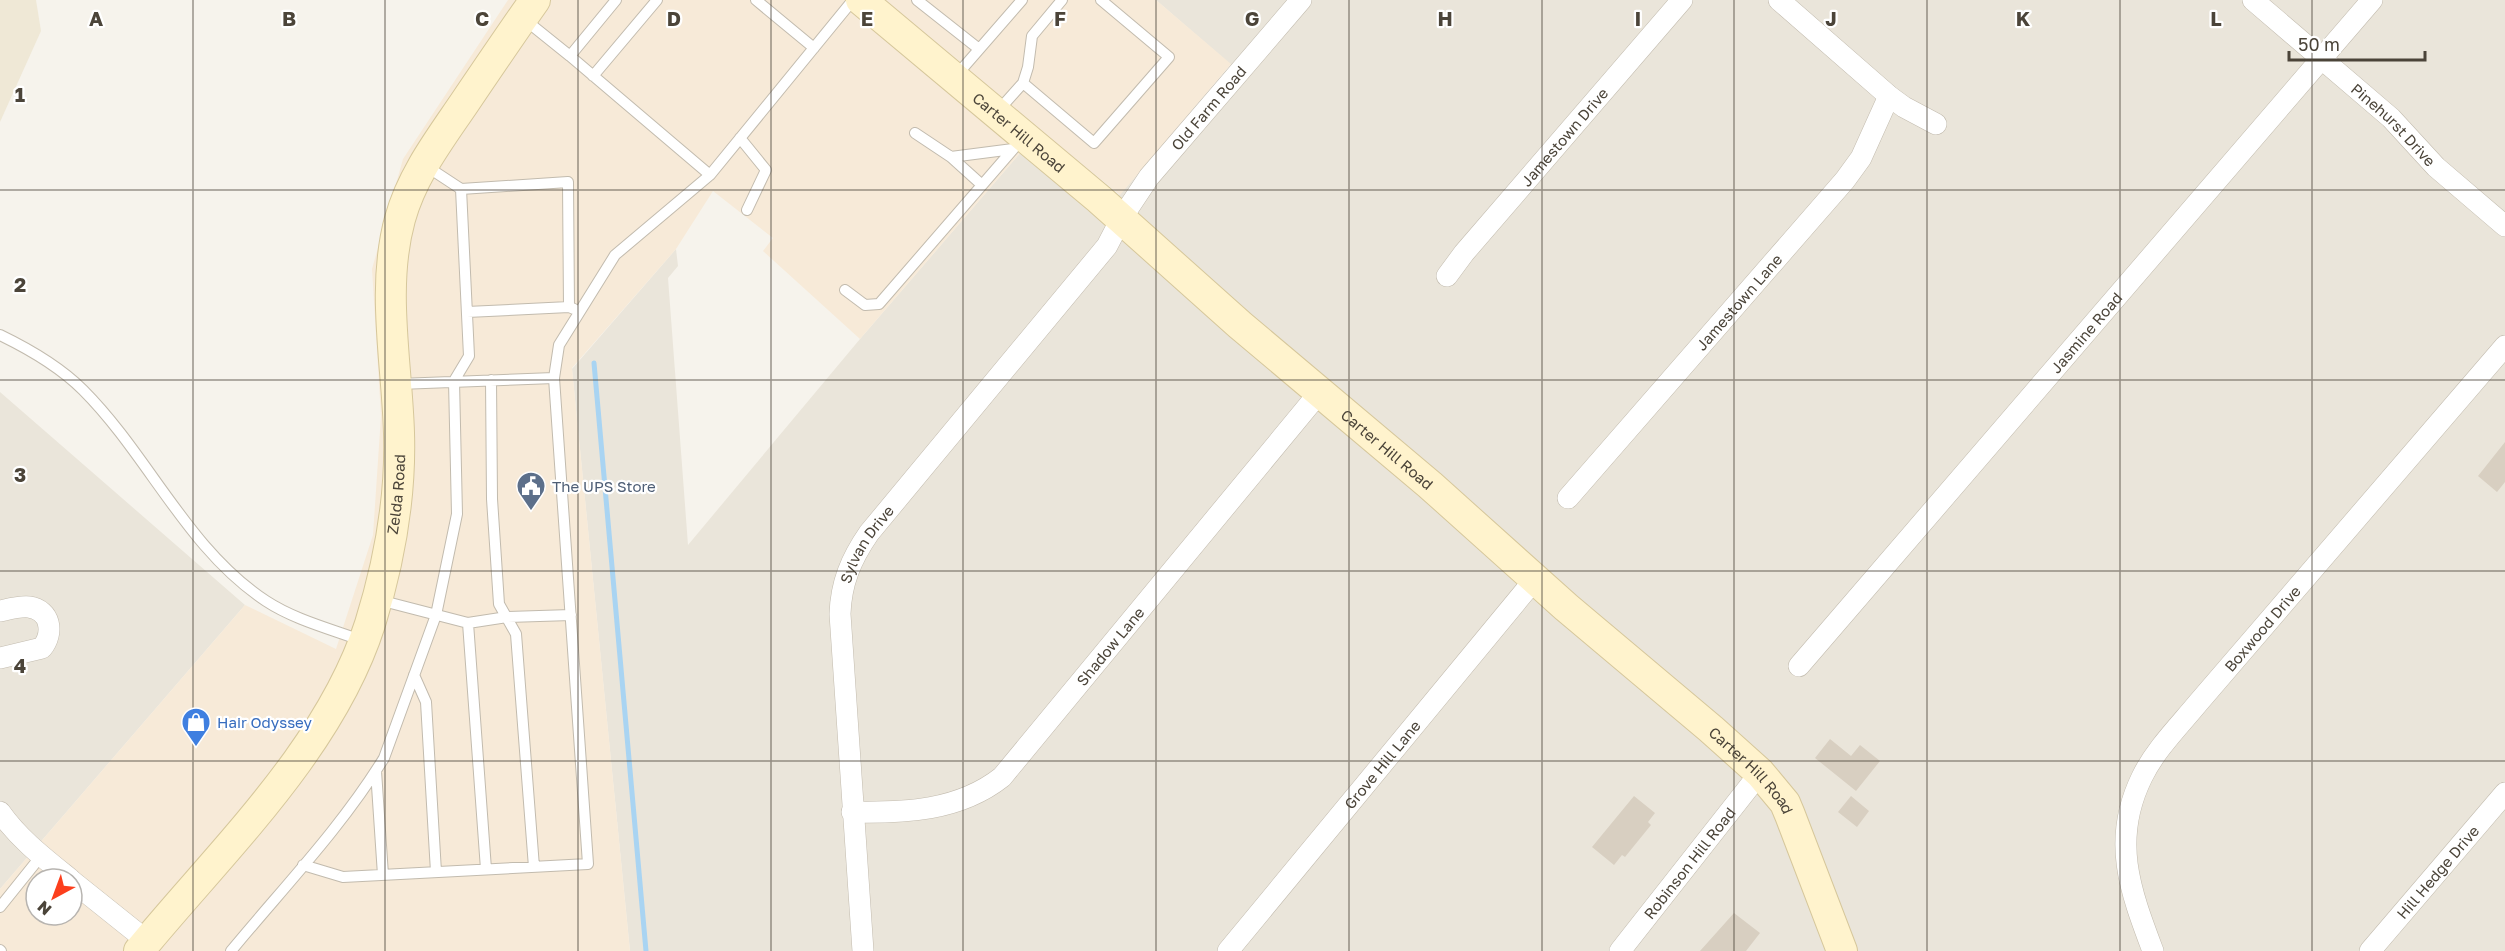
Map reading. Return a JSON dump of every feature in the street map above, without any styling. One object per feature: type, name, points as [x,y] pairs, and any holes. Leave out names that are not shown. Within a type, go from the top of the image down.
[{"type":"main road","name":"Carter Hill Road","points":[[861,0],[997,112],[1019,143],[1120,219],[1239,325],[1430,484],[1535,579],[1712,729],[1760,773],[1785,803],[1842,951]]},
{"type":"main road","name":"Zelda Road","points":[[148,948],[303,754],[338,699],[363,642],[391,537],[397,486],[400,436],[391,275],[394,246],[404,207],[424,164],[527,6]]},
{"type":"street","name":"Old Farm Road","points":[[1120,219],[1149,177],[1301,0]]},
{"type":"street","name":"Jamestown Drive","points":[[1447,276],[1464,253],[1682,0]]},
{"type":"street","points":[[1779,0],[1889,96],[1936,124]]},
{"type":"street","name":"Pinehurst Drive","points":[[2253,0],[2391,118],[2436,167],[2505,226]]},
{"type":"street","name":"Jasmine Road","points":[[1799,666],[2372,0]]},
{"type":"street","name":"Jamestown Lane","points":[[1568,498],[1845,180],[1861,158],[1889,96]]},
{"type":"street","name":"Sylvan Drive","points":[[862,951],[840,614],[842,587],[849,565],[869,533],[1107,246],[1120,219]]},
{"type":"street","name":"Boxwood Drive","points":[[2153,951],[2132,896],[2126,855],[2131,809],[2142,776],[2153,758],[2198,703],[2505,346]]},
{"type":"street","name":"Shadow Lane","points":[[852,812],[930,808],[951,804],[980,793],[1002,777],[1319,393]]},
{"type":"street","name":"Grove Hill Lane","points":[[1228,951],[1535,579]]},
{"type":"street","points":[[0,611],[28,607],[40,610],[48,618],[50,631],[47,642],[42,648],[0,658]]},
{"type":"street","name":"Robinson Hill Road","points":[[1620,951],[1760,773]]},
{"type":"street","name":"Hill Hedge Drive","points":[[2370,951],[2505,793]]},
{"type":"street","points":[[0,812],[10,827],[55,867]]},
{"type":"street","points":[[84,891],[148,948]]},
{"type":"lane","points":[[570,56],[616,0]]},
{"type":"lane","points":[[593,76],[657,0]]},
{"type":"lane","points":[[756,0],[814,48]]},
{"type":"lane","points":[[303,865],[343,877],[588,864],[554,378],[559,345],[574,310],[615,255],[710,175],[853,0]]},
{"type":"lane","points":[[917,0],[979,50]]},
{"type":"lane","points":[[954,77],[1022,0]]},
{"type":"lane","points":[[997,112],[1023,82],[1028,67],[1032,36],[1062,0]]},
{"type":"lane","points":[[1023,82],[1095,143],[1169,57],[1101,0]]},
{"type":"lane","points":[[527,6],[570,56],[710,175]]},
{"type":"lane","points":[[915,132],[951,157],[982,184]]},
{"type":"lane","points":[[740,138],[766,170],[747,210]]},
{"type":"lane","points":[[951,157],[1019,143]]},
{"type":"lane","points":[[845,290],[865,305],[879,304],[1019,143]]},
{"type":"lane","points":[[424,164],[461,189],[568,182],[574,310]]},
{"type":"lane","points":[[231,951],[343,816],[384,758],[436,615],[457,514],[454,381],[469,356],[461,189]]},
{"type":"lane","points":[[467,312],[574,310]]},
{"type":"lane","points":[[0,335],[31,350],[82,389],[123,436],[180,515],[230,571],[266,601],[300,618],[363,642]]},
{"type":"lane","points":[[397,385],[554,378]]},
{"type":"lane","points":[[491,380],[492,499],[499,604],[516,634],[534,867]]},
{"type":"lane","points":[[376,600],[468,622],[507,617],[571,615]]},
{"type":"lane","points":[[468,622],[486,869]]},
{"type":"lane","points":[[414,675],[426,702],[436,872]]},
{"type":"lane","points":[[376,771],[383,875]]},
{"type":"lane","points":[[0,907],[41,856]]},
{"type":"shaded area","points":[[0,0],[36,0],[41,31],[0,122]]},
{"type":"shaded area","points":[[508,0],[1156,0],[1231,64],[1120,195],[1040,130],[860,339],[763,251],[773,238],[713,191],[676,249],[572,368],[630,951],[0,951],[0,889],[245,605],[336,649],[373,535],[381,416],[372,269],[403,159]]},
{"type":"shaded area","points":[[1156,0],[2505,0],[2505,951],[630,951],[572,369],[676,249],[678,266],[668,278],[688,545],[860,339],[1040,130],[1119,195],[1231,65]]},
{"type":"shaded area","points":[[0,392],[245,605],[0,889]]},
{"type":"building","points":[[2505,442],[2505,482],[2497,492],[2478,476]]},
{"type":"building","points":[[1830,739],[1851,756],[1860,745],[1880,761],[1856,791],[1815,758]]},
{"type":"building","points":[[1634,796],[1655,813],[1648,822],[1651,825],[1625,857],[1622,855],[1614,865],[1592,847]]},
{"type":"building","points":[[1851,796],[1869,811],[1857,827],[1838,812]]},
{"type":"building","points":[[1734,913],[1760,933],[1746,951],[1700,951]]},
{"type":"waterway","points":[[594,363],[646,951]]},
{"type":"place","name":"The UPS Store","points":[[531,512]]},
{"type":"place","name":"Hair Odyssey","points":[[196,748]]}]
